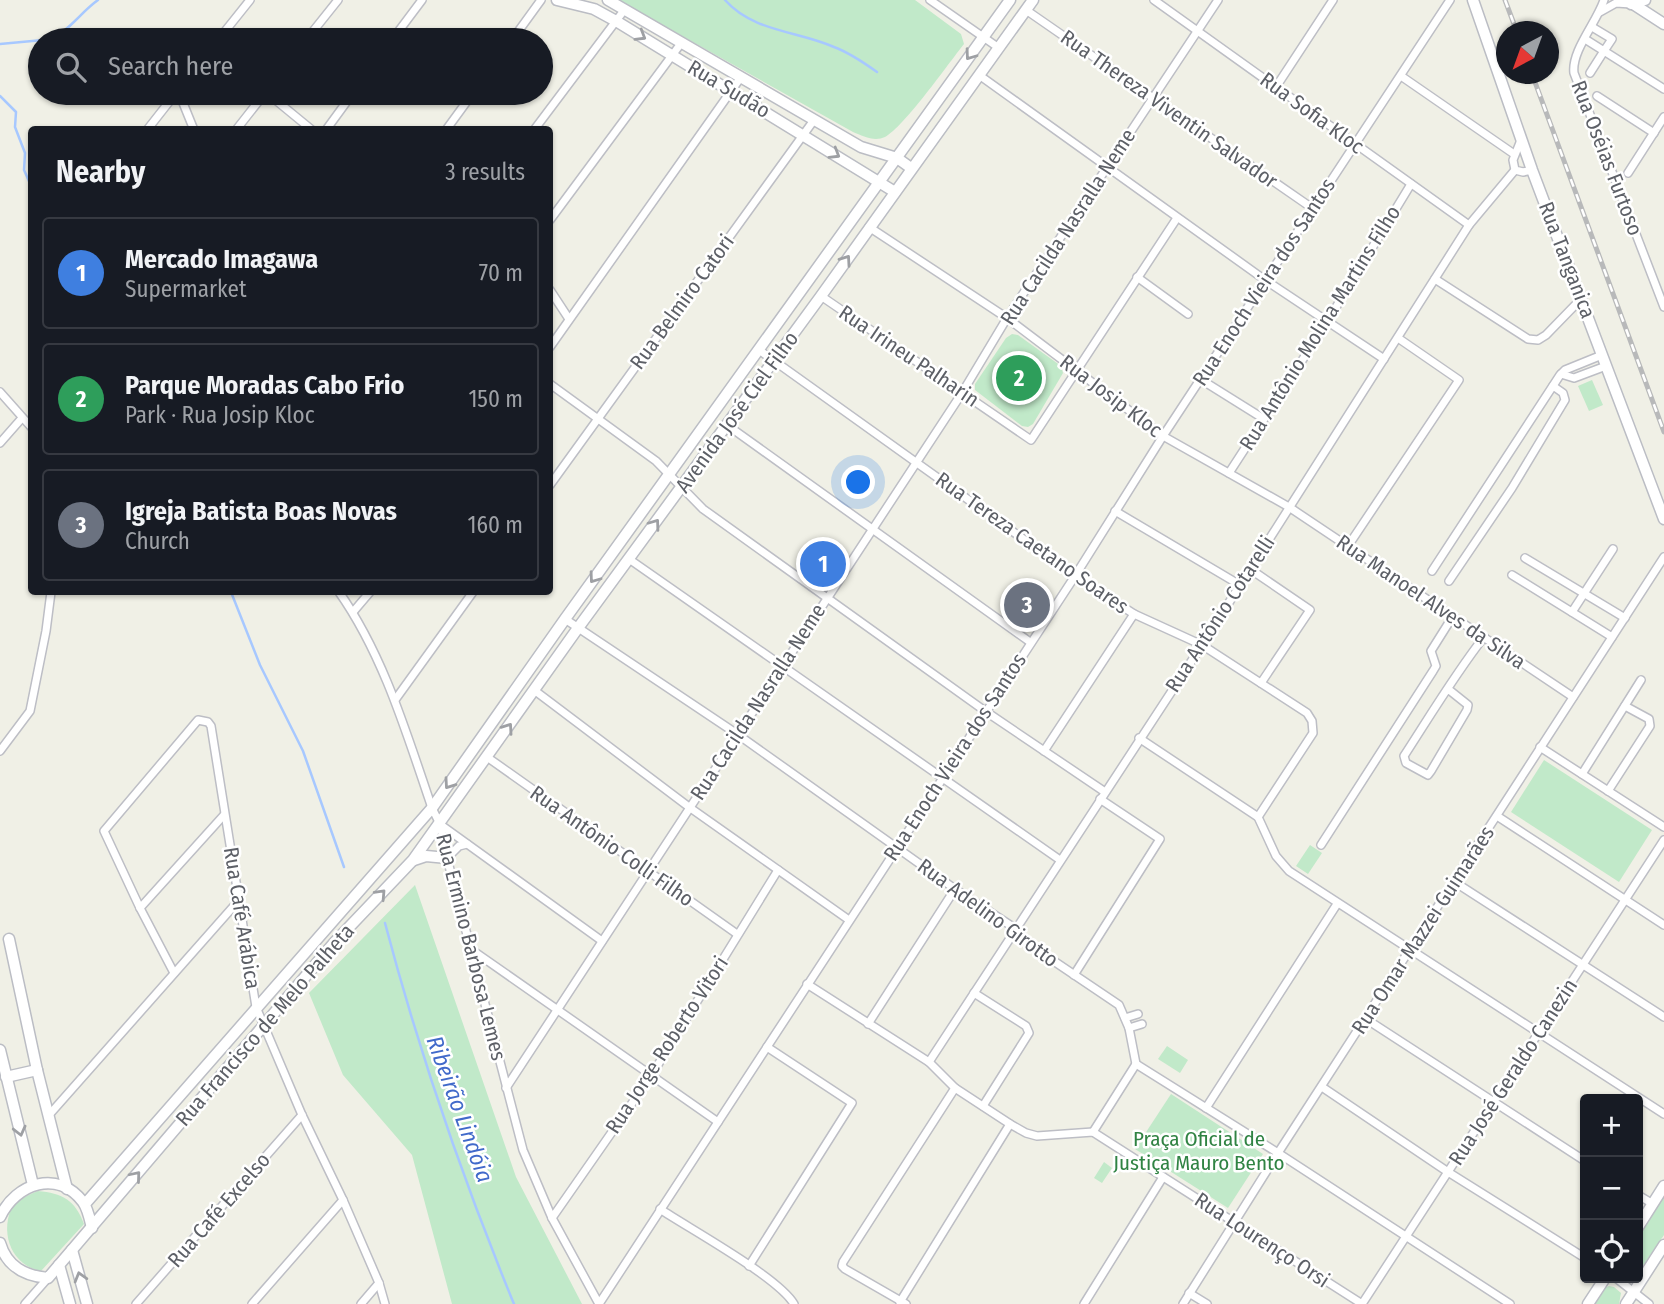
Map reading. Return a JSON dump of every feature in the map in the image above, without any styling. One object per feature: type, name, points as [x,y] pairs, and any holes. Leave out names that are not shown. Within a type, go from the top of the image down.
[{"type":"street","points":[[228,28],[250,0]]},
{"type":"street","points":[[316,28],[338,0]]},
{"type":"street","points":[[401,28],[422,0]]},
{"type":"street","points":[[521,28],[541,0]]},
{"type":"street","name":"Rua Sudão","points":[[556,0],[594,9],[616,21],[895,191]]},
{"type":"street","name":"Rua Sudão","points":[[608,0],[814,120],[861,146],[897,158],[911,168]]},
{"type":"street","points":[[930,0],[999,48]]},
{"type":"street","name":"Avenida José Ciel Filho","points":[[432,808],[1010,0]]},
{"type":"street","name":"Avenida José Ciel Filho","points":[[440,824],[578,628],[1033,0]]},
{"type":"street","name":"Rua Sofia Kloc","points":[[1154,0],[1469,225]]},
{"type":"street","name":"Rua Cacilda Nasralla Neme","points":[[506,1088],[962,393],[1007,318],[1218,0]]},
{"type":"street","points":[[1276,87],[1333,0]]},
{"type":"street","name":"Rua Enoch Vieira dos Santos","points":[[599,1304],[1200,379],[1450,0]]},
{"type":"street","name":"Rua Tanganica","points":[[1473,0],[1532,170],[1664,519]]},
{"type":"street","name":"Rua Oséias Furtoso","points":[[1604,0],[1574,59],[1574,73],[1664,307]]},
{"type":"street","points":[[1600,12],[1616,4],[1645,0]]},
{"type":"street","points":[[1629,2],[1664,24]]},
{"type":"street","points":[[553,105],[625,9]]},
{"type":"street","name":"Rua Thereza Viventin Salvador","points":[[1026,10],[1312,208]]},
{"type":"street","points":[[1590,73],[1612,39],[1592,27]]},
{"type":"street","points":[[1586,39],[1664,89]]},
{"type":"street","points":[[553,216],[682,42]]},
{"type":"street","points":[[979,75],[1265,280],[1384,359]]},
{"type":"street","points":[[1401,76],[1514,154]]},
{"type":"street","points":[[553,343],[741,78]]},
{"type":"street","points":[[1597,96],[1654,134]]},
{"type":"street","points":[[150,126],[168,105]]},
{"type":"street","points":[[183,105],[192,126]]},
{"type":"street","points":[[239,126],[256,105]]},
{"type":"street","points":[[281,105],[307,126]]},
{"type":"street","points":[[329,126],[344,105]]},
{"type":"street","points":[[449,126],[464,105]]},
{"type":"street","points":[[537,126],[553,105]]},
{"type":"street","points":[[1628,173],[1664,117]]},
{"type":"street","name":"Rua Belmiro Catori","points":[[553,481],[814,120]]},
{"type":"street","points":[[1521,140],[1514,154],[1515,170],[1532,170]]},
{"type":"street","name":"Rua Antônio Cotarelli","points":[[929,1062],[1202,645],[1469,225],[1515,170]]},
{"type":"street","name":"Rua Antônio Molina Martins Filho","points":[[1229,473],[1327,322],[1410,184]]},
{"type":"street","points":[[1076,369],[1177,218]]},
{"type":"street","name":"Rua Josip Kloc","points":[[869,227],[1007,318],[1163,436],[1289,507]]},
{"type":"street","points":[[1137,277],[1188,314]]},
{"type":"street","points":[[1435,279],[1528,338],[1538,340],[1581,299]]},
{"type":"street","points":[[553,295],[569,320]]},
{"type":"street","name":"Rua Irineu Palharin","points":[[821,296],[1031,440],[1076,369]]},
{"type":"street","points":[[1348,546],[1459,380],[1398,338]]},
{"type":"street","name":"Rua Tereza Caetano Soares","points":[[760,350],[1074,576],[1133,614],[1202,645],[1307,713],[1312,721],[1313,733],[1258,817]]},
{"type":"street","points":[[1432,571],[1561,374],[1602,355]]},
{"type":"street","points":[[1561,374],[1574,378],[1606,366]]},
{"type":"street","points":[[1200,379],[1264,419]]},
{"type":"street","points":[[553,386],[670,473],[704,509],[826,599],[1105,792]]},
{"type":"street","points":[[1449,581],[1512,488],[1565,400],[1563,393],[1553,386]]},
{"type":"street","points":[[0,392],[28,424]]},
{"type":"street","points":[[0,443],[22,418]]},
{"type":"street","points":[[727,425],[1030,642]]},
{"type":"street","name":"Rua Manoel Alves da Silva","points":[[1289,507],[1573,696]]},
{"type":"street","points":[[1115,511],[1240,586]]},
{"type":"street","points":[[1572,612],[1613,548]]},
{"type":"street","name":"Rua Omar Mazzei Guimarães","points":[[1183,1304],[1664,557]]},
{"type":"street","points":[[1525,558],[1625,618]]},
{"type":"street","points":[[629,559],[1060,860]]},
{"type":"street","points":[[1250,569],[1310,610],[1261,683]]},
{"type":"street","points":[[1512,575],[1612,637]]},
{"type":"street","points":[[0,751],[30,711],[51,595]]},
{"type":"street","name":"Rua Ermino Barbosa Lemes","points":[[341,595],[353,612],[395,700],[440,824],[523,1150],[552,1218],[599,1304]]},
{"type":"street","points":[[353,612],[367,595]]},
{"type":"street","points":[[395,700],[471,595]]},
{"type":"street","points":[[1044,751],[1133,614]]},
{"type":"street","points":[[1321,845],[1436,666],[1431,651],[1453,616]]},
{"type":"street","name":"Rua Adelino Girotto","points":[[565,619],[737,734],[896,848],[1016,929],[1030,945],[1119,1005],[1129,1028],[1136,1064]]},
{"type":"street","points":[[1448,689],[1464,700],[1468,705],[1467,710],[1431,771],[1428,775],[1423,774],[1406,763],[1404,755],[1448,689],[1483,637]]},
{"type":"street","points":[[1582,775],[1642,680]]},
{"type":"street","points":[[534,690],[690,807],[849,920]]},
{"type":"street","points":[[1608,791],[1650,726],[1649,719],[1625,706]]},
{"type":"street","name":"Rua Café Arábica","points":[[140,908],[104,831],[198,720],[205,720],[211,726],[256,1007],[262,1026],[379,1283],[384,1304]]},
{"type":"street","points":[[1139,738],[1258,817],[1281,864],[1409,951],[1664,1114]]},
{"type":"street","points":[[1540,747],[1664,827]]},
{"type":"street","name":"Rua Antônio Colli Filho","points":[[487,757],[737,934]]},
{"type":"street","points":[[1074,975],[1160,839],[1100,799]]},
{"type":"street","name":"Rua Francisco de Melo Palheta","points":[[85,1204],[432,808]]},
{"type":"street","points":[[174,973],[140,908],[224,815]]},
{"type":"street","points":[[1497,816],[1664,925]]},
{"type":"street","points":[[440,824],[602,941]]},
{"type":"street","name":"Rua Francisco de Melo Palheta","points":[[48,1278],[334,943],[413,860],[440,824]]},
{"type":"street","name":"Rua José Geraldo Canezin","points":[[1362,1304],[1664,840]]},
{"type":"street","points":[[413,860],[426,856],[447,858],[459,846],[467,844]]},
{"type":"street","name":"Rua Jorge Roberto Vitori","points":[[552,1218],[651,1076],[778,870]]},
{"type":"street","points":[[1453,881],[1664,1017]]},
{"type":"street","points":[[868,1024],[955,889]]},
{"type":"street","points":[[49,1115],[240,899]]},
{"type":"street","points":[[1206,1108],[1337,904]]},
{"type":"street","points":[[9,939],[37,1070],[67,1189]]},
{"type":"street","points":[[471,949],[718,1122]]},
{"type":"street","points":[[807,984],[929,1062],[955,1088],[1029,1134],[1044,1137],[1093,1132],[1136,1064],[1510,1304]]},
{"type":"street","points":[[974,993],[1026,1026],[1029,1033],[983,1106]]},
{"type":"street","points":[[1125,1018],[1138,1014]]},
{"type":"street","points":[[1366,1019],[1580,1158]]},
{"type":"street","points":[[1129,1028],[1142,1024]]},
{"type":"street","points":[[749,1266],[852,1103],[767,1047]]},
{"type":"street","points":[[0,1050],[33,1185]]},
{"type":"street","points":[[6,1077],[37,1070]]},
{"type":"street","points":[[1322,1087],[1448,1172],[1580,1255]]},
{"type":"street","points":[[955,1088],[843,1262],[845,1269],[902,1303],[1010,1124]]},
{"type":"street","name":"Rua Café Excelso","points":[[136,1304],[302,1115]]},
{"type":"street","name":"Rua Lourenço Orsi","points":[[1093,1132],[1362,1304]]},
{"type":"street","points":[[1084,1304],[1163,1177]]},
{"type":"street","points":[[0,1216],[12,1197],[33,1185],[55,1183],[85,1204],[92,1228]]},
{"type":"street","points":[[1643,1220],[1664,1186]]},
{"type":"street","points":[[1643,1198],[1653,1204]]},
{"type":"street","points":[[252,1304],[343,1200]]},
{"type":"street","points":[[660,1209],[749,1266],[788,1294],[794,1304]]},
{"type":"street","points":[[0,1243],[3,1253],[13,1266],[31,1276],[48,1278]]},
{"type":"street","points":[[1626,1304],[1664,1245]]},
{"type":"street","points":[[72,1250],[88,1304]]},
{"type":"street","points":[[59,1265],[71,1304]]},
{"type":"street","points":[[26,1304],[48,1278]]},
{"type":"street","points":[[361,1304],[379,1283]]},
{"type":"street","points":[[1588,1304],[1602,1283]]},
{"type":"street","points":[[1623,1283],[1649,1304]]},
{"type":"street","points":[[1189,1293],[1207,1304]]},
{"type":"green space","points":[[618,0],[915,0],[961,34],[964,44],[903,121],[885,137],[873,139],[853,132]]},
{"type":"green space","points":[[1012,334],[1018,335],[1061,366],[1063,373],[1033,424],[1028,427],[1022,426],[975,390],[975,384],[1006,338]]},
{"type":"green space","points":[[1592,380],[1603,405],[1589,411],[1578,386]]},
{"type":"green space","points":[[1544,760],[1652,830],[1619,882],[1511,812]]},
{"type":"green space","points":[[1310,845],[1322,853],[1308,874],[1296,866]]},
{"type":"green space","points":[[415,885],[516,1177],[582,1304],[452,1304],[412,1155],[343,1075],[309,993]]},
{"type":"green space","points":[[1167,1046],[1188,1060],[1180,1073],[1158,1059]]},
{"type":"green space","name":"Praça Oficial de Justiça Mauro Bento","points":[[1171,1094],[1263,1154],[1228,1208],[1135,1149]]},
{"type":"green space","points":[[1104,1162],[1112,1168],[1102,1183],[1094,1178]]},
{"type":"green space","points":[[38,1191],[67,1199],[84,1224],[41,1271],[31,1268],[16,1256],[8,1239],[7,1229],[13,1206]]},
{"type":"green space","points":[[1664,1196],[1664,1235],[1643,1266],[1643,1229]]},
{"type":"green space","points":[[1609,1286],[1621,1293],[1619,1304],[1594,1304],[1604,1288]]},
{"type":"waterway","points":[[67,28],[98,0]]},
{"type":"waterway","points":[[725,0],[749,19],[840,49],[877,72]]},
{"type":"waterway","points":[[0,44],[28,41]]},
{"type":"waterway","name":"Ribeirão Lindóia","points":[[0,96],[16,112],[15,127],[25,153],[24,170],[28,179]]},
{"type":"waterway","name":"Ribeirão Lindóia","points":[[232,595],[260,665],[303,751],[344,867]]},
{"type":"waterway","name":"Ribeirão Lindóia","points":[[385,923],[412,1020],[443,1115],[514,1304]]},
{"type":"railway","points":[[1505,0],[1513,21]]},
{"type":"railway","points":[[1536,84],[1664,432]]},
{"type":"place","name":"Parque Moradas Cabo Frio","points":[[1019,378]]},
{"type":"place","name":"Mercado Imagawa","points":[[823,564]]},
{"type":"place","name":"Igreja Batista Boas Novas","points":[[1027,605]]}]
